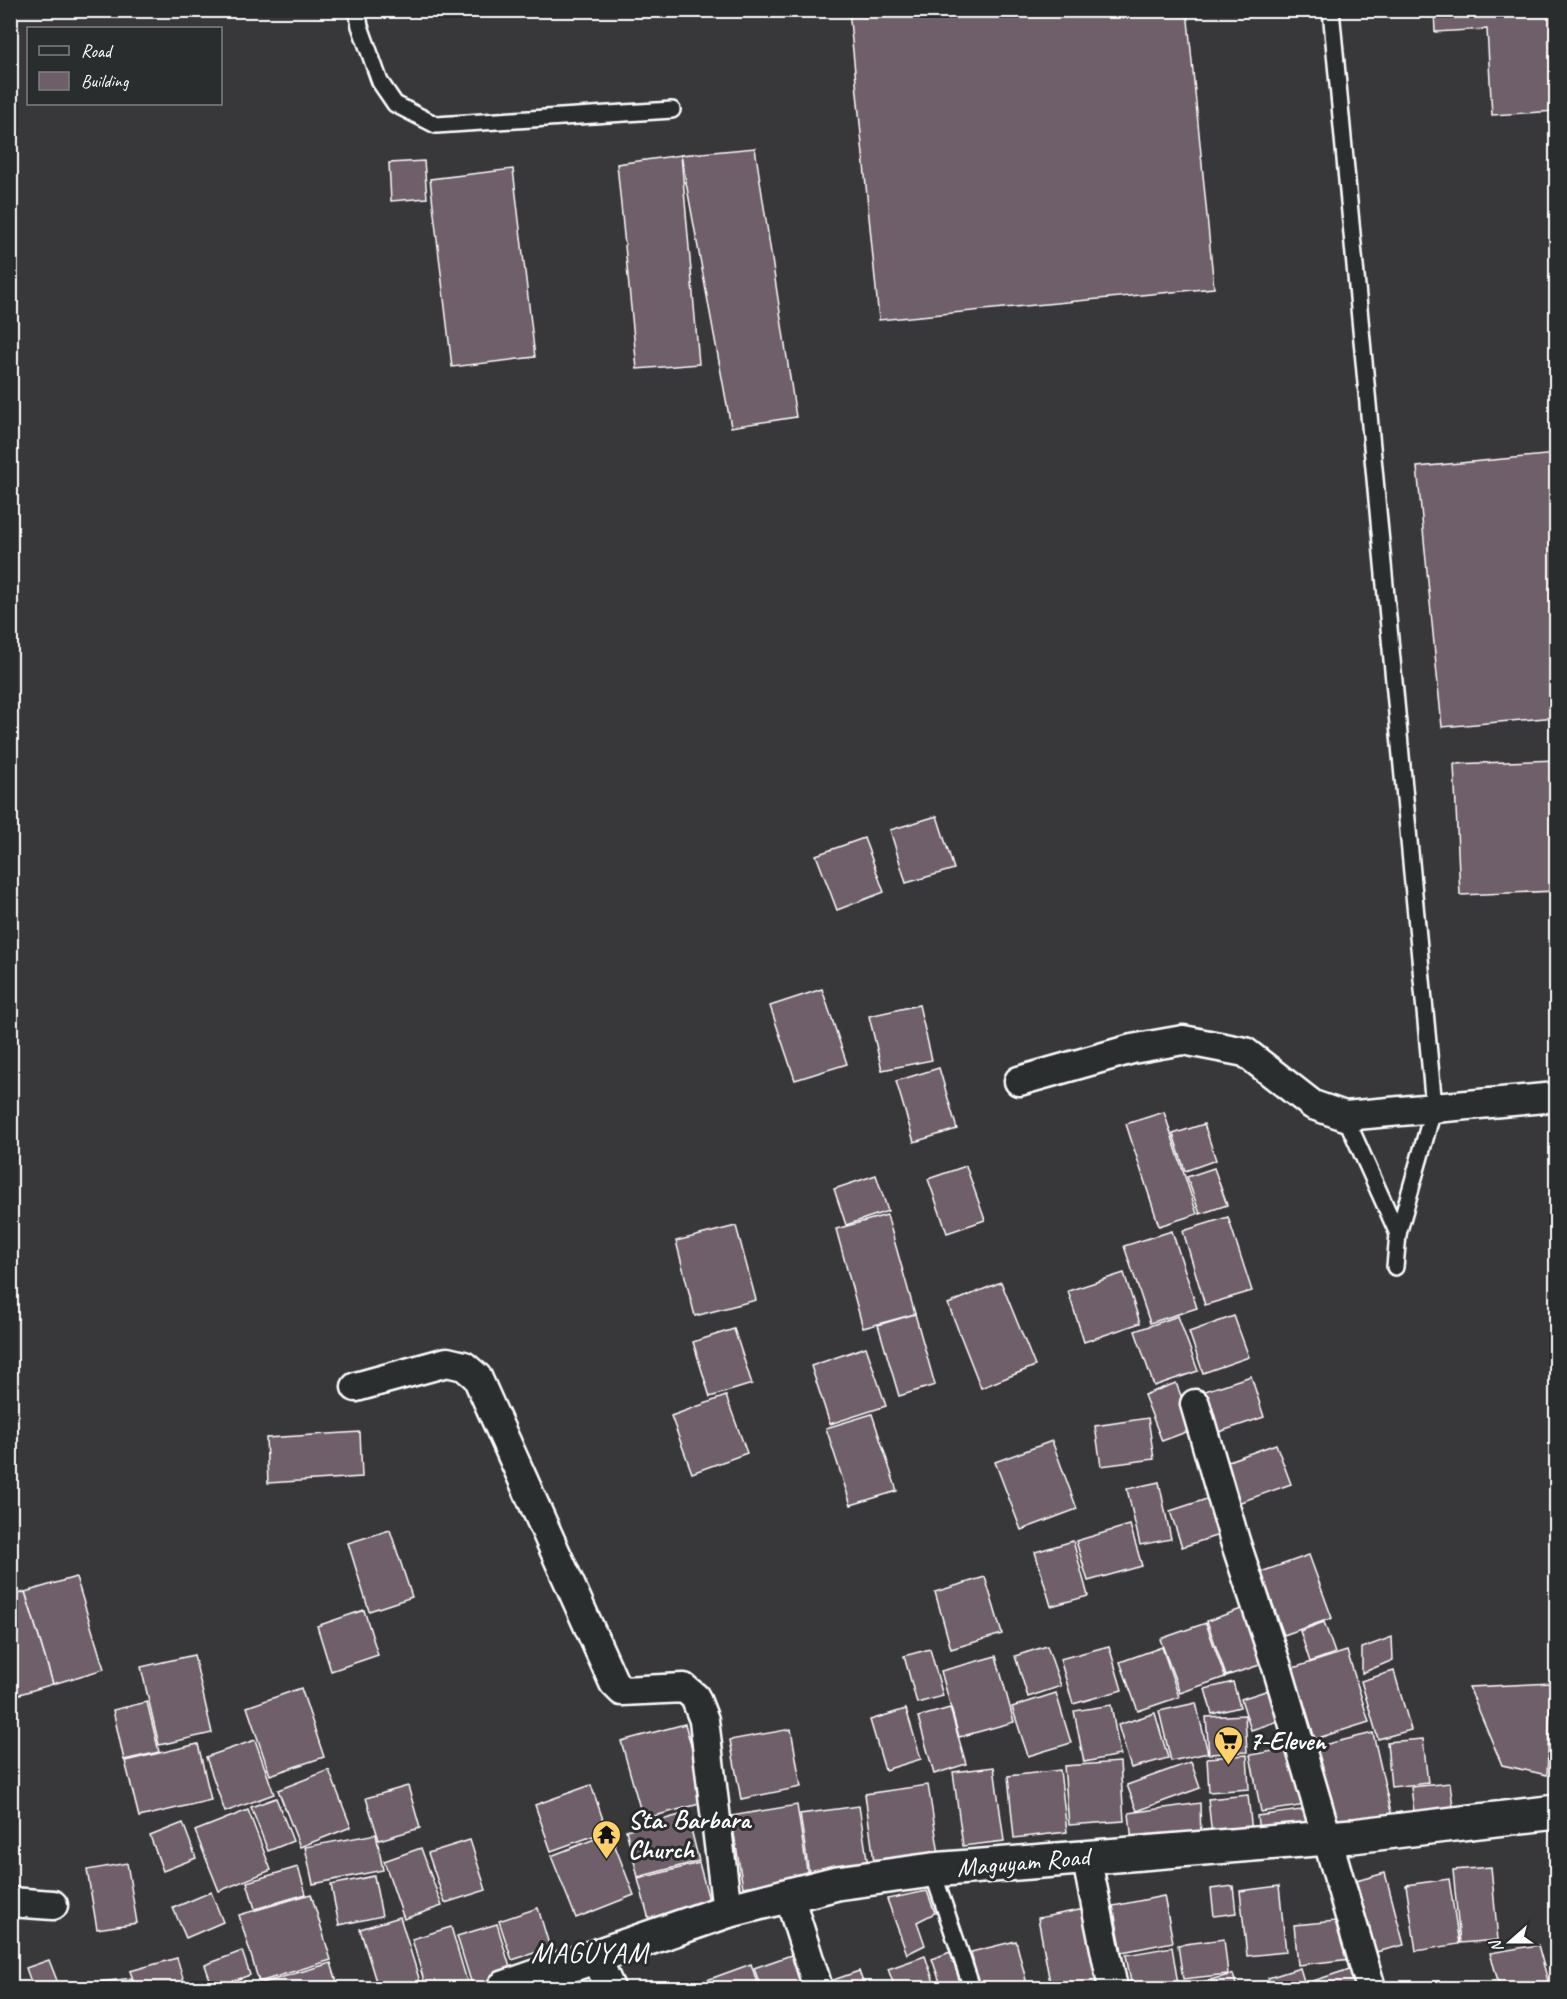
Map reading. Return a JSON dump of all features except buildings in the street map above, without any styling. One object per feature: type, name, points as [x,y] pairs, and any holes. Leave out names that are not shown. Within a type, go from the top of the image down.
[{"type":"main road","name":"Maguyam Road","points":[[504,1989],[727,1911],[837,1883],[932,1869],[1327,1838],[1557,1812]]},
{"type":"street","points":[[1019,1081],[1132,1049],[1183,1040],[1245,1052],[1313,1105],[1345,1116],[1557,1097]]},
{"type":"street","points":[[356,1387],[447,1362],[464,1366],[477,1377],[614,1683],[622,1691],[684,1688],[695,1697],[704,1720],[727,1911]]},
{"type":"street","points":[[1196,1404],[1235,1541],[1277,1667],[1371,1989]]},
{"type":"street","points":[[1086,1856],[1113,1989]]},
{"type":"street","points":[[789,1896],[818,1989]]},
{"type":"street","points":[[10,1902],[53,1905]]},
{"type":"street","points":[[596,1957],[610,1989]]},
{"type":"lane","points":[[357,10],[360,26],[380,82],[395,104],[436,125],[672,110]]},
{"type":"lane","points":[[1331,10],[1434,1107],[1398,1234],[1395,1267]]},
{"type":"lane","points":[[1345,1116],[1398,1234]]},
{"type":"lane","points":[[932,1869],[972,1989]]},
{"type":"place","name":"7-Eleven","points":[[1228,1766]]},
{"type":"place","name":"Sta. Barbara Church","points":[[607,1860]]},
{"type":"district","name":"MAGUYAM","points":[[590,1952]]}]
